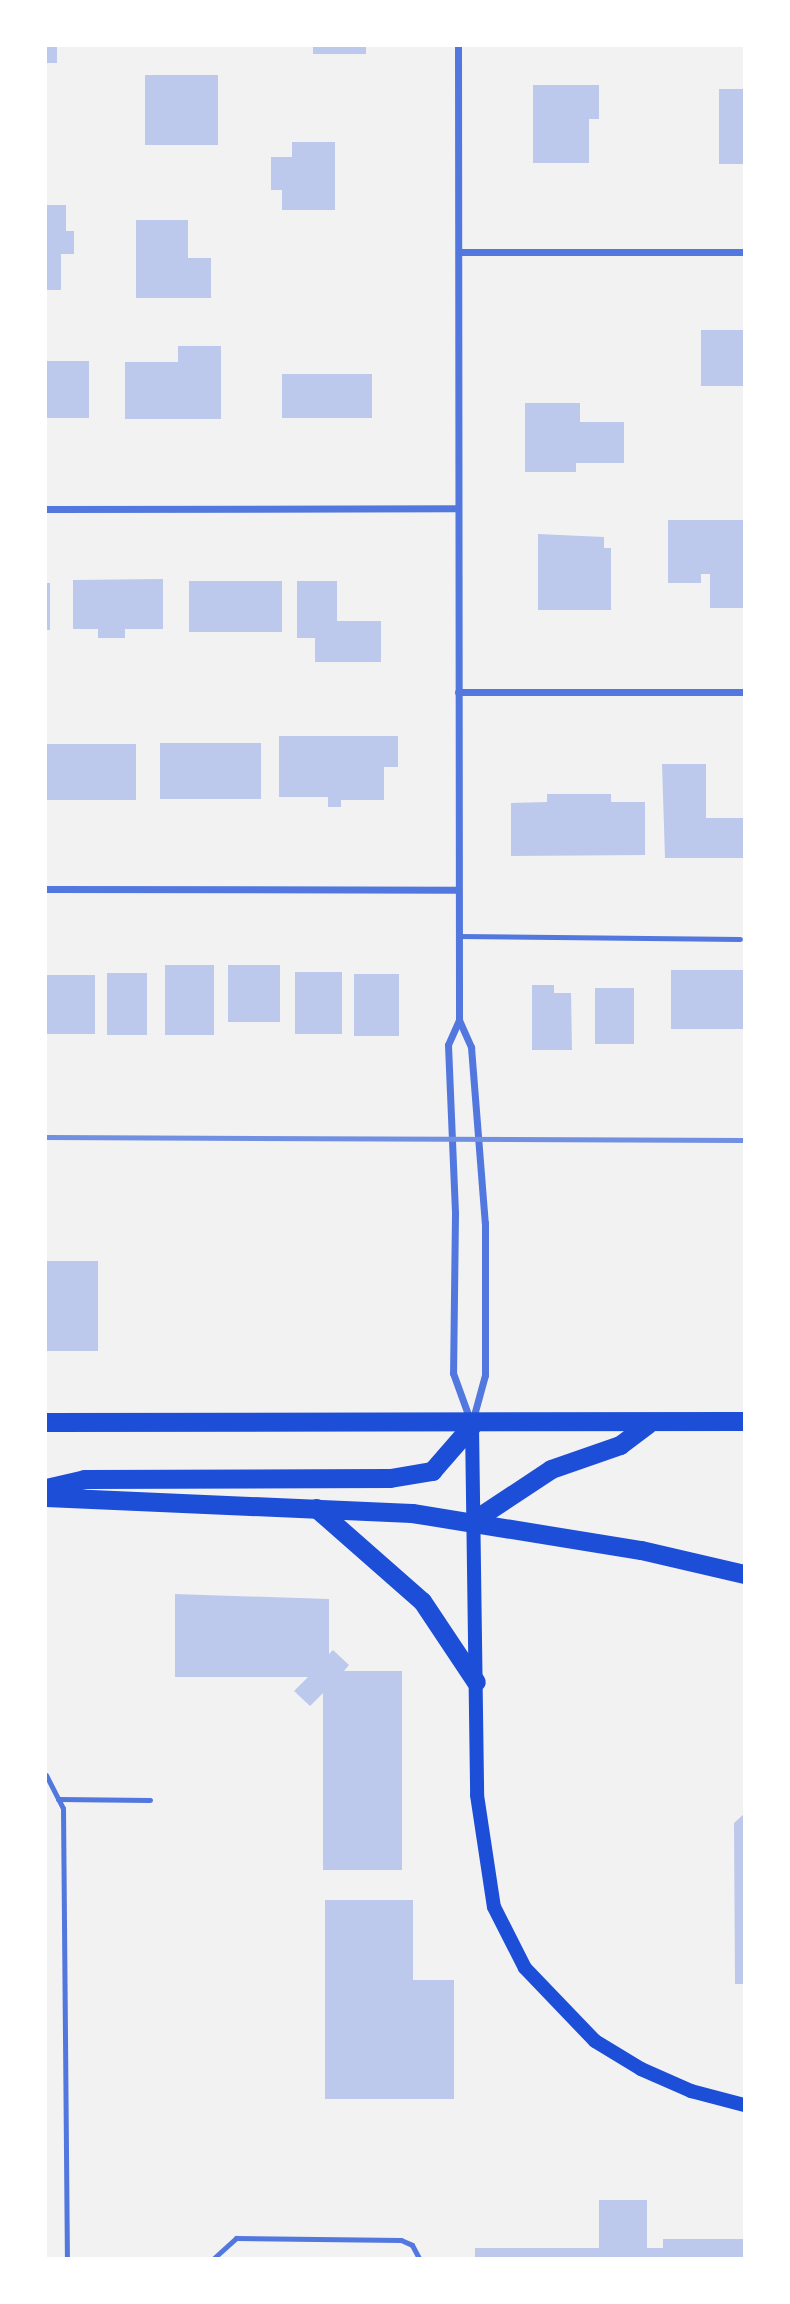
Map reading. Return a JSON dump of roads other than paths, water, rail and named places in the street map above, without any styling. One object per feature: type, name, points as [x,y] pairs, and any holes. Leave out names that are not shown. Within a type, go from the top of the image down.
[{"type":"highway","points":[[46,1422],[648,1424],[744,1421]]},
{"type":"highway","points":[[46,1488],[84,1479],[400,1476],[432,1471],[472,1424]]},
{"type":"highway","points":[[474,1520],[551,1468],[620,1445],[648,1424]]},
{"type":"highway","points":[[46,1497],[316,1508],[474,1520],[641,1550],[744,1574]]},
{"type":"highway","points":[[316,1508],[422,1601],[476,1682]]},
{"type":"main road","points":[[472,1424],[479,1826],[494,1907],[513,1951],[556,2006],[618,2056],[691,2091],[744,2105]]},
{"type":"street","points":[[458,46],[459,1020],[471,1046],[485,1194],[485,1375],[472,1424]]},
{"type":"street","points":[[459,252],[744,253]]},
{"type":"street","points":[[46,509],[458,508]]},
{"type":"street","points":[[458,692],[744,692]]},
{"type":"street","points":[[46,889],[458,890]]},
{"type":"street","points":[[459,1020],[448,1045],[455,1213],[453,1373],[472,1424]]},
{"type":"lane","points":[[458,936],[740,939]]},
{"type":"lane","points":[[46,1775],[63,1808],[67,2259]]},
{"type":"lane","points":[[58,1799],[150,1800]]},
{"type":"lane","points":[[214,2259],[236,2238],[250,2238],[401,2240],[412,2245],[419,2259]]},
{"type":"railway","points":[[46,1137],[744,1140]]}]
